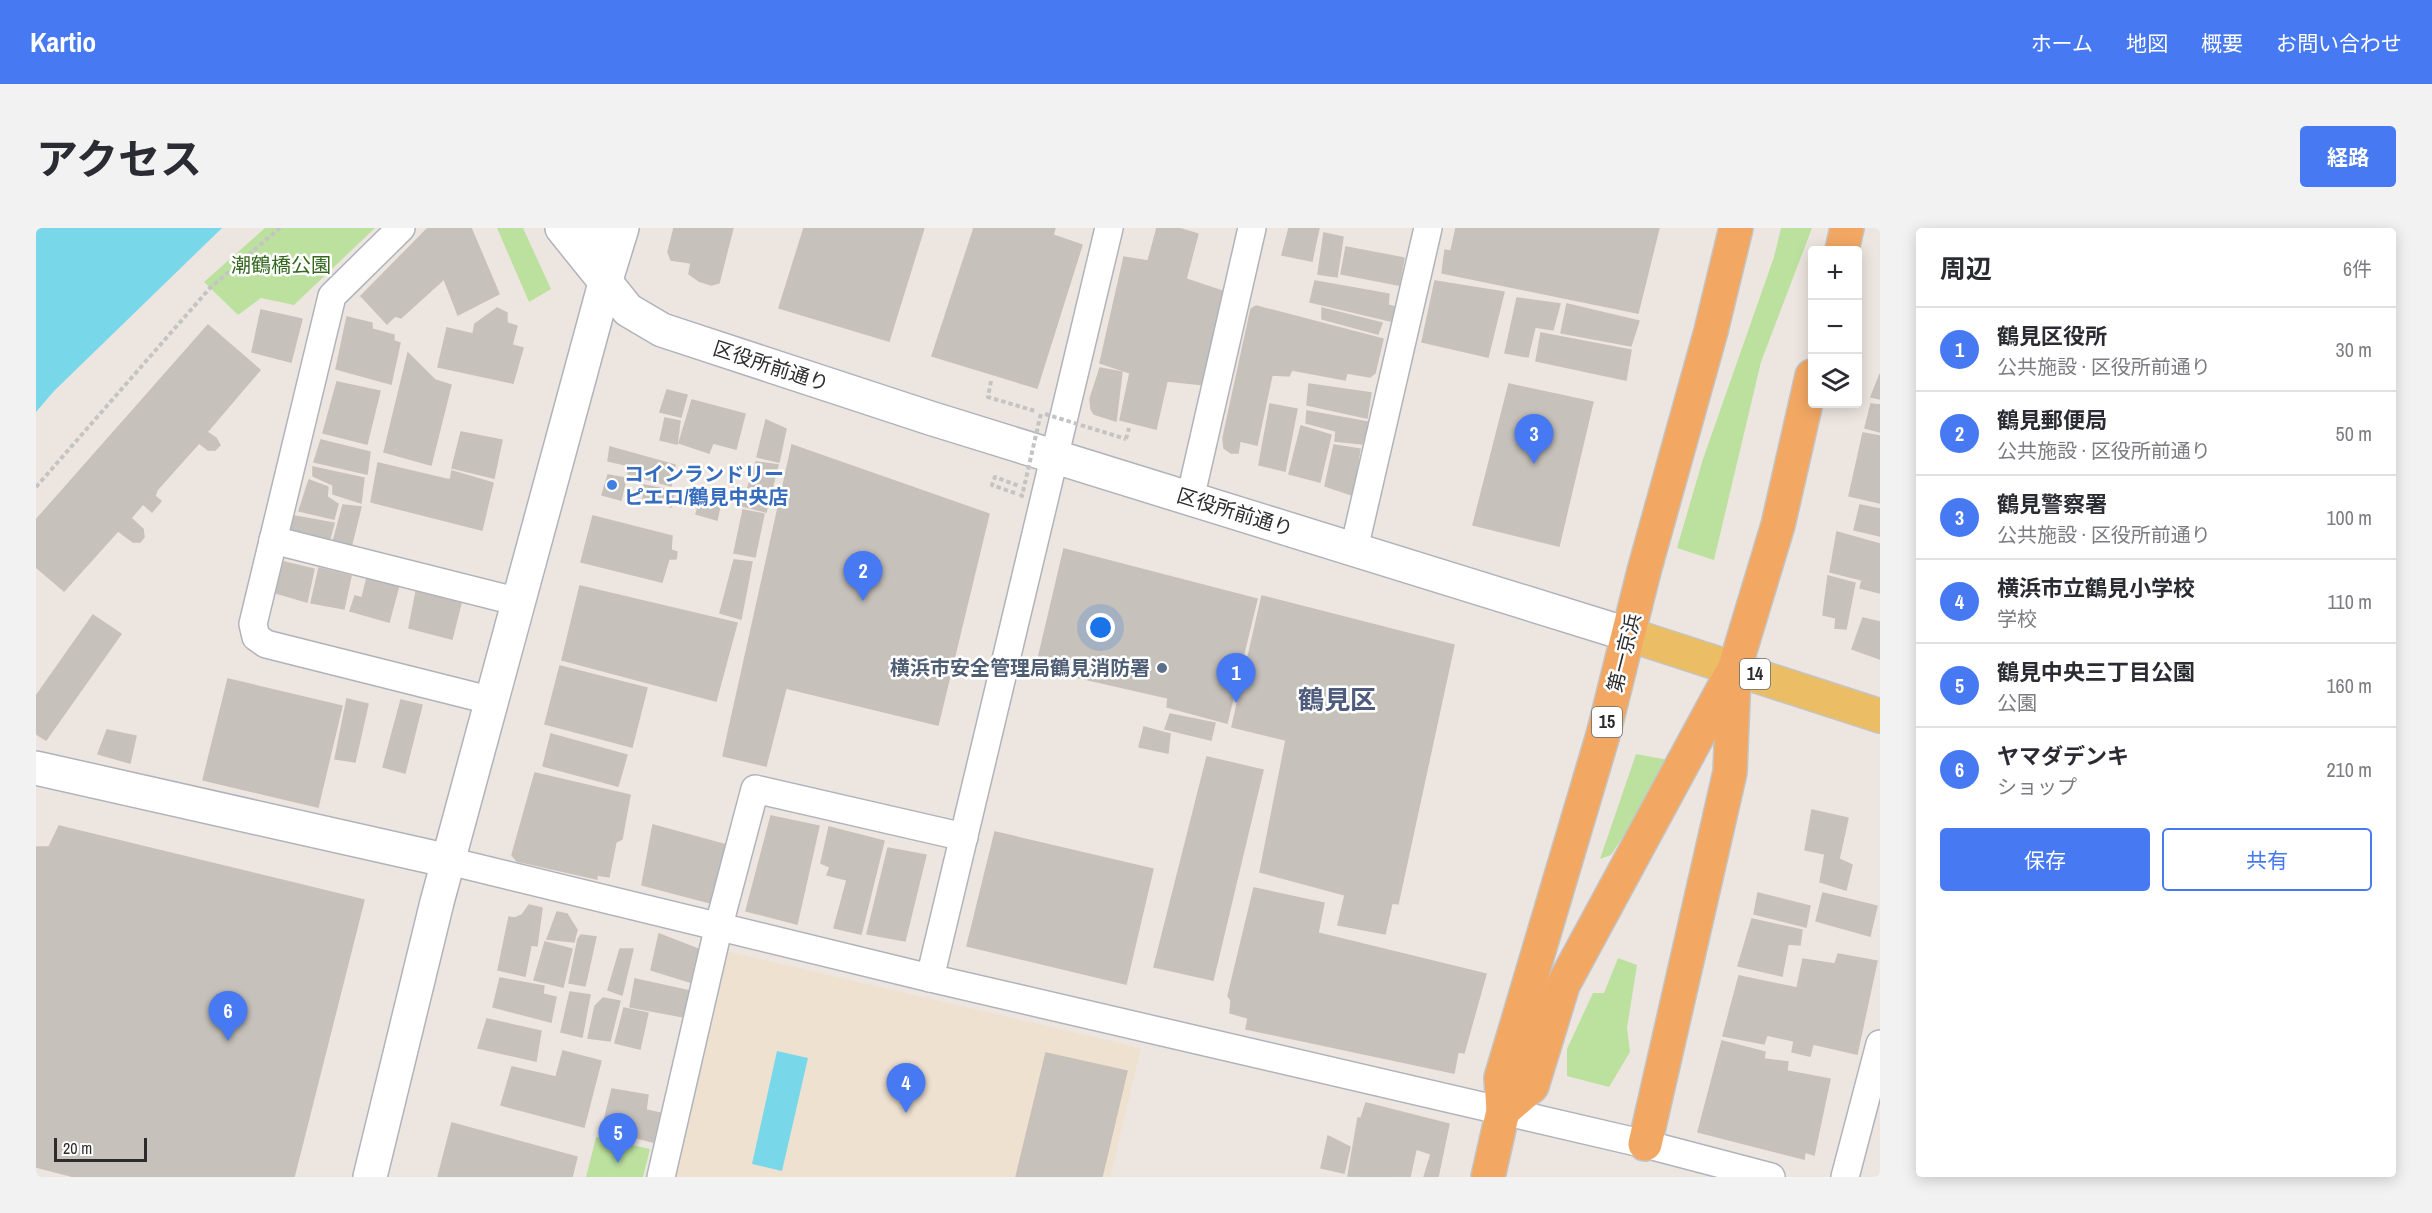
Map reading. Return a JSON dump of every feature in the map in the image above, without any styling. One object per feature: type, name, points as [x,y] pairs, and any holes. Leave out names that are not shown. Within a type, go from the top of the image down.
[{"type":"highway","name":"第一京浜","points":[[1488,1177],[1503,1111],[1502,1078],[1603,735],[1644,571],[1711,331],[1736,228]]},
{"type":"highway","points":[[1843,246],[1847,228]]},
{"type":"highway","points":[[1503,1111],[1532,1086],[1563,985],[1735,667],[1778,525],[1808,394]]},
{"type":"highway","points":[[1645,1144],[1730,772],[1735,667]]},
{"type":"main road","name":"区役所前通り","points":[[1630,634],[1880,716]]},
{"type":"street","points":[[401,228],[332,296],[253,624],[256,637],[266,644],[493,701]]},
{"type":"street","name":"区役所前通り","points":[[562,228],[628,310],[662,330],[1190,499],[1630,634]]},
{"type":"street","points":[[930,978],[1109,228]]},
{"type":"street","points":[[1190,499],[1252,228]]},
{"type":"street","points":[[1354,549],[1428,228]]},
{"type":"street","points":[[370,1177],[449,861],[604,283],[612,231]]},
{"type":"street","points":[[273,540],[519,602]]},
{"type":"street","points":[[36,768],[449,861],[930,978],[1645,1144],[1772,1177]]},
{"type":"street","points":[[661,1177],[719,925],[755,789],[964,837]]},
{"type":"street","points":[[1845,1177],[1880,1044]]},
{"type":"path","points":[[36,487],[210,288],[280,228]]},
{"type":"path","points":[[991,381],[988,397],[1035,411]]},
{"type":"path","points":[[1032,490],[1023,487],[1004,481],[995,477],[992,485],[1022,496],[1025,485],[1039,423],[1043,414],[1126,440],[1129,428]]},
{"type":"shaded area","points":[[726,951],[1141,1048],[1110,1177],[672,1177]]},
{"type":"green space","name":"潮鶴橋公園","points":[[265,228],[375,228],[294,305],[261,298],[238,315],[204,282]]},
{"type":"green space","points":[[497,228],[523,228],[551,289],[529,302]]},
{"type":"green space","points":[[1781,228],[1812,228],[1761,362],[1714,560],[1677,548],[1703,459],[1774,257]]},
{"type":"green space","points":[[1636,754],[1669,760],[1654,789],[1611,855],[1600,859]]},
{"type":"green space","points":[[1618,958],[1637,965],[1627,1028],[1630,1052],[1609,1087],[1567,1076],[1567,1049],[1593,993],[1604,993]]},
{"type":"green space","points":[[596,1137],[650,1149],[643,1177],[586,1177]]},
{"type":"water","points":[[36,228],[222,228],[54,391],[36,412]]},
{"type":"water","points":[[777,1051],[808,1058],[782,1171],[752,1164]]},
{"type":"building","points":[[428,228],[471,228],[499,294],[458,315],[444,279],[401,318],[395,316],[387,324],[361,296]]},
{"type":"building","points":[[674,228],[733,228],[719,283],[711,285],[699,281],[689,274],[691,263],[671,260],[668,252]]},
{"type":"building","points":[[804,228],[924,228],[889,341],[779,308]]},
{"type":"building","points":[[974,228],[1055,228],[1053,235],[1082,245],[1037,388],[932,356]]},
{"type":"building","points":[[1157,228],[1178,228],[1198,234],[1186,279],[1228,293],[1205,385],[1167,381],[1156,429],[1120,420],[1130,373],[1100,363],[1124,257],[1148,261]]},
{"type":"building","points":[[1289,228],[1319,228],[1312,261],[1282,255]]},
{"type":"building","points":[[1456,228],[1659,228],[1638,313],[1442,273],[1445,250],[1451,251]]},
{"type":"building","points":[[1324,233],[1343,237],[1337,277],[1318,274]]},
{"type":"building","points":[[1346,247],[1404,258],[1399,285],[1341,274]]},
{"type":"building","points":[[1315,281],[1389,294],[1388,305],[1395,307],[1391,321],[1310,302]]},
{"type":"building","points":[[1435,281],[1504,292],[1488,357],[1422,342]]},
{"type":"building","points":[[1517,298],[1560,304],[1553,330],[1535,327],[1528,357],[1505,353]]},
{"type":"building","points":[[1567,304],[1639,321],[1631,346],[1561,333]]},
{"type":"building","points":[[1256,306],[1383,339],[1375,373],[1370,377],[1347,373],[1345,380],[1292,370],[1289,376],[1272,375],[1257,445],[1240,441],[1238,453],[1231,453],[1224,448],[1223,438],[1251,309]]},
{"type":"building","points":[[497,308],[507,313],[507,323],[517,326],[512,345],[523,348],[513,383],[438,367],[447,328],[473,334],[475,324]]},
{"type":"building","points":[[1322,308],[1382,323],[1378,334],[1322,319]]},
{"type":"building","points":[[261,310],[302,319],[291,362],[252,352]]},
{"type":"building","points":[[347,317],[372,323],[372,329],[394,335],[394,341],[400,343],[391,384],[336,369]]},
{"type":"building","points":[[208,325],[260,370],[207,432],[216,438],[220,445],[215,450],[208,450],[199,443],[157,490],[155,496],[161,501],[152,512],[143,504],[131,518],[143,529],[144,537],[140,542],[133,542],[118,531],[64,591],[36,567],[36,520]]},
{"type":"building","points":[[1541,333],[1631,350],[1626,380],[1536,361]]},
{"type":"building","points":[[408,353],[435,380],[451,385],[431,465],[384,452]]},
{"type":"building","points":[[1100,368],[1122,372],[1116,421],[1094,414],[1091,409],[1090,399]]},
{"type":"building","points":[[1880,374],[1880,399],[1871,397]]},
{"type":"building","points":[[337,382],[380,391],[367,444],[323,433]]},
{"type":"building","points":[[1309,384],[1371,393],[1367,418],[1307,405]]},
{"type":"building","points":[[1509,384],[1593,402],[1559,546],[1473,525]]},
{"type":"building","points":[[667,390],[687,395],[681,417],[660,412]]},
{"type":"building","points":[[692,400],[745,414],[736,449],[713,443],[709,453],[679,443]]},
{"type":"building","points":[[1270,404],[1297,409],[1285,471],[1259,465]]},
{"type":"building","points":[[1871,404],[1880,405],[1880,432],[1865,428]]},
{"type":"building","points":[[1307,411],[1368,422],[1362,444],[1335,441],[1336,431],[1306,423]]},
{"type":"building","points":[[665,418],[680,421],[677,444],[660,440]]},
{"type":"building","points":[[766,420],[786,429],[779,462],[757,457]]},
{"type":"building","points":[[1301,426],[1331,435],[1320,482],[1289,474]]},
{"type":"building","points":[[461,432],[502,440],[494,478],[452,468]]},
{"type":"building","points":[[1863,433],[1880,436],[1880,503],[1849,496]]},
{"type":"building","points":[[321,440],[370,452],[367,474],[314,462]]},
{"type":"building","points":[[792,445],[989,514],[938,725],[786,688],[766,766],[723,756]]},
{"type":"building","points":[[1334,445],[1360,449],[1352,495],[1325,486]]},
{"type":"building","points":[[610,447],[675,465],[671,486],[628,474],[630,466],[608,461]]},
{"type":"building","points":[[756,462],[778,465],[766,512],[742,506]]},
{"type":"building","points":[[378,463],[450,480],[452,471],[493,483],[482,530],[371,502]]},
{"type":"building","points":[[313,467],[364,478],[361,503],[333,494],[333,485],[313,476]]},
{"type":"building","points":[[608,475],[626,478],[621,500],[602,495]]},
{"type":"building","points":[[309,480],[328,487],[327,497],[338,504],[334,519],[299,511]]},
{"type":"building","points":[[644,485],[675,491],[671,507],[643,501]]},
{"type":"building","points":[[701,497],[721,501],[717,520],[696,514]]},
{"type":"building","points":[[343,505],[361,507],[350,551],[332,546]]},
{"type":"building","points":[[1860,505],[1880,509],[1880,536],[1854,530]]},
{"type":"building","points":[[743,510],[764,514],[755,557],[734,553]]},
{"type":"building","points":[[294,516],[334,523],[328,546],[289,536]]},
{"type":"building","points":[[593,516],[672,536],[671,550],[677,552],[676,559],[669,559],[662,582],[581,562]]},
{"type":"building","points":[[1837,532],[1880,544],[1880,593],[1860,588],[1862,580],[1830,572]]},
{"type":"building","points":[[1064,549],[1257,599],[1227,723],[1167,707],[1168,698],[1036,668]]},
{"type":"building","points":[[734,560],[752,562],[741,619],[720,613]]},
{"type":"building","points":[[284,562],[314,569],[307,602],[276,593]]},
{"type":"building","points":[[319,568],[351,576],[344,609],[311,603]]},
{"type":"building","points":[[1828,576],[1855,583],[1846,629],[1835,628],[1836,618],[1823,615]]},
{"type":"building","points":[[367,578],[399,585],[389,622],[350,611],[355,596],[362,598]]},
{"type":"building","points":[[580,586],[737,623],[716,701],[562,660]]},
{"type":"building","points":[[416,592],[461,603],[452,639],[409,628]]},
{"type":"building","points":[[1262,596],[1454,645],[1398,904],[1392,903],[1385,934],[1338,925],[1345,895],[1260,872],[1286,740],[1232,727]]},
{"type":"building","points":[[93,615],[121,634],[46,740],[36,734],[36,696]]},
{"type":"building","points":[[1863,618],[1880,622],[1880,659],[1852,649]]},
{"type":"building","points":[[560,666],[647,688],[632,747],[545,724]]},
{"type":"building","points":[[228,679],[342,706],[318,807],[203,780]]},
{"type":"building","points":[[347,699],[368,704],[355,762],[335,759]]},
{"type":"building","points":[[401,700],[422,705],[405,773],[383,767]]},
{"type":"building","points":[[1170,714],[1215,723],[1211,740],[1165,729]]},
{"type":"building","points":[[1144,727],[1170,734],[1168,753],[1139,747]]},
{"type":"building","points":[[107,730],[136,736],[130,763],[98,754]]},
{"type":"building","points":[[551,734],[627,755],[618,786],[543,766]]},
{"type":"building","points":[[1207,757],[1263,770],[1213,980],[1154,967]]},
{"type":"building","points":[[535,773],[630,795],[622,839],[616,842],[609,877],[597,875],[597,879],[517,861],[512,855]]},
{"type":"building","points":[[1812,810],[1848,818],[1839,859],[1852,865],[1846,890],[1820,882],[1825,854],[1805,850]]},
{"type":"building","points":[[771,816],[819,826],[797,924],[746,911]]},
{"type":"building","points":[[653,825],[730,846],[711,903],[642,885]]},
{"type":"building","points":[[59,826],[364,900],[294,1177],[75,1177],[36,1167],[36,847],[49,847]]},
{"type":"building","points":[[829,827],[884,841],[861,934],[834,928],[847,880],[827,875],[830,867],[821,863]]},
{"type":"building","points":[[995,832],[1153,869],[1126,984],[967,946]]},
{"type":"building","points":[[888,848],[926,855],[905,941],[867,934]]},
{"type":"building","points":[[1254,888],[1324,903],[1318,933],[1486,974],[1464,1053],[1458,1052],[1454,1073],[1246,1029],[1248,1018],[1230,1013],[1231,1000],[1228,996]]},
{"type":"building","points":[[1758,893],[1810,906],[1806,927],[1754,914]]},
{"type":"building","points":[[1823,893],[1877,906],[1870,936],[1816,921]]},
{"type":"building","points":[[529,905],[542,908],[537,946],[531,945],[525,976],[498,970],[509,917],[515,918],[522,915]]},
{"type":"building","points":[[557,912],[567,914],[577,930],[574,942],[547,939]]},
{"type":"building","points":[[1752,919],[1802,930],[1800,945],[1788,944],[1782,976],[1738,966]]},
{"type":"building","points":[[659,934],[698,949],[690,982],[651,970]]},
{"type":"building","points":[[581,935],[596,937],[585,986],[569,983],[578,939]]},
{"type":"building","points":[[545,942],[572,949],[563,987],[534,980]]},
{"type":"building","points":[[620,949],[633,949],[622,995],[608,990]]},
{"type":"building","points":[[1838,954],[1877,961],[1857,1054],[1813,1044],[1810,1056],[1792,1052],[1794,1041],[1767,1035],[1764,1044],[1723,1036],[1739,976],[1797,988],[1803,959],[1835,964]]},
{"type":"building","points":[[500,978],[544,986],[543,994],[556,997],[551,1022],[493,1007]]},
{"type":"building","points":[[635,979],[695,992],[689,1018],[630,1007]]},
{"type":"building","points":[[570,992],[590,995],[582,1037],[561,1032]]},
{"type":"building","points":[[603,998],[620,1001],[610,1041],[588,1038],[595,1006]]},
{"type":"building","points":[[624,1008],[648,1013],[640,1049],[615,1043]]},
{"type":"building","points":[[487,1019],[541,1031],[536,1061],[478,1048]]},
{"type":"building","points":[[1722,1041],[1765,1052],[1764,1059],[1788,1062],[1787,1071],[1830,1079],[1814,1155],[1805,1152],[1804,1159],[1698,1132]]},
{"type":"building","points":[[563,1051],[601,1061],[584,1127],[501,1105],[512,1067],[556,1077]]},
{"type":"building","points":[[1046,1053],[1127,1071],[1102,1177],[1016,1177]]},
{"type":"building","points":[[612,1089],[648,1095],[646,1110],[660,1113],[653,1142],[602,1129]]},
{"type":"building","points":[[1366,1103],[1449,1124],[1438,1177],[1424,1177],[1431,1154],[1416,1149],[1410,1177],[1348,1176],[1358,1118],[1361,1118]]},
{"type":"building","points":[[452,1123],[577,1157],[572,1177],[438,1177]]},
{"type":"building","points":[[1328,1136],[1350,1147],[1344,1173],[1321,1168]]},
{"type":"place","name":"鶴見警察署","points":[[1534,464]]},
{"type":"place","name":"コインランドリー ピエロ/鶴見中央店","points":[[612,485]]},
{"type":"place","name":"鶴見郵便局","points":[[863,601]]},
{"type":"place","name":"横浜市安全管理局鶴見消防署","points":[[1162,668]]},
{"type":"place","name":"鶴見区役所","points":[[1236,703]]},
{"type":"place","name":"ヤマダデンキ","points":[[228,1041]]},
{"type":"place","name":"横浜市立鶴見小学校","points":[[906,1113]]},
{"type":"place","name":"鶴見中央三丁目公園","points":[[618,1163]]},
{"type":"district","name":"鶴見区","points":[[1337,700]]}]
